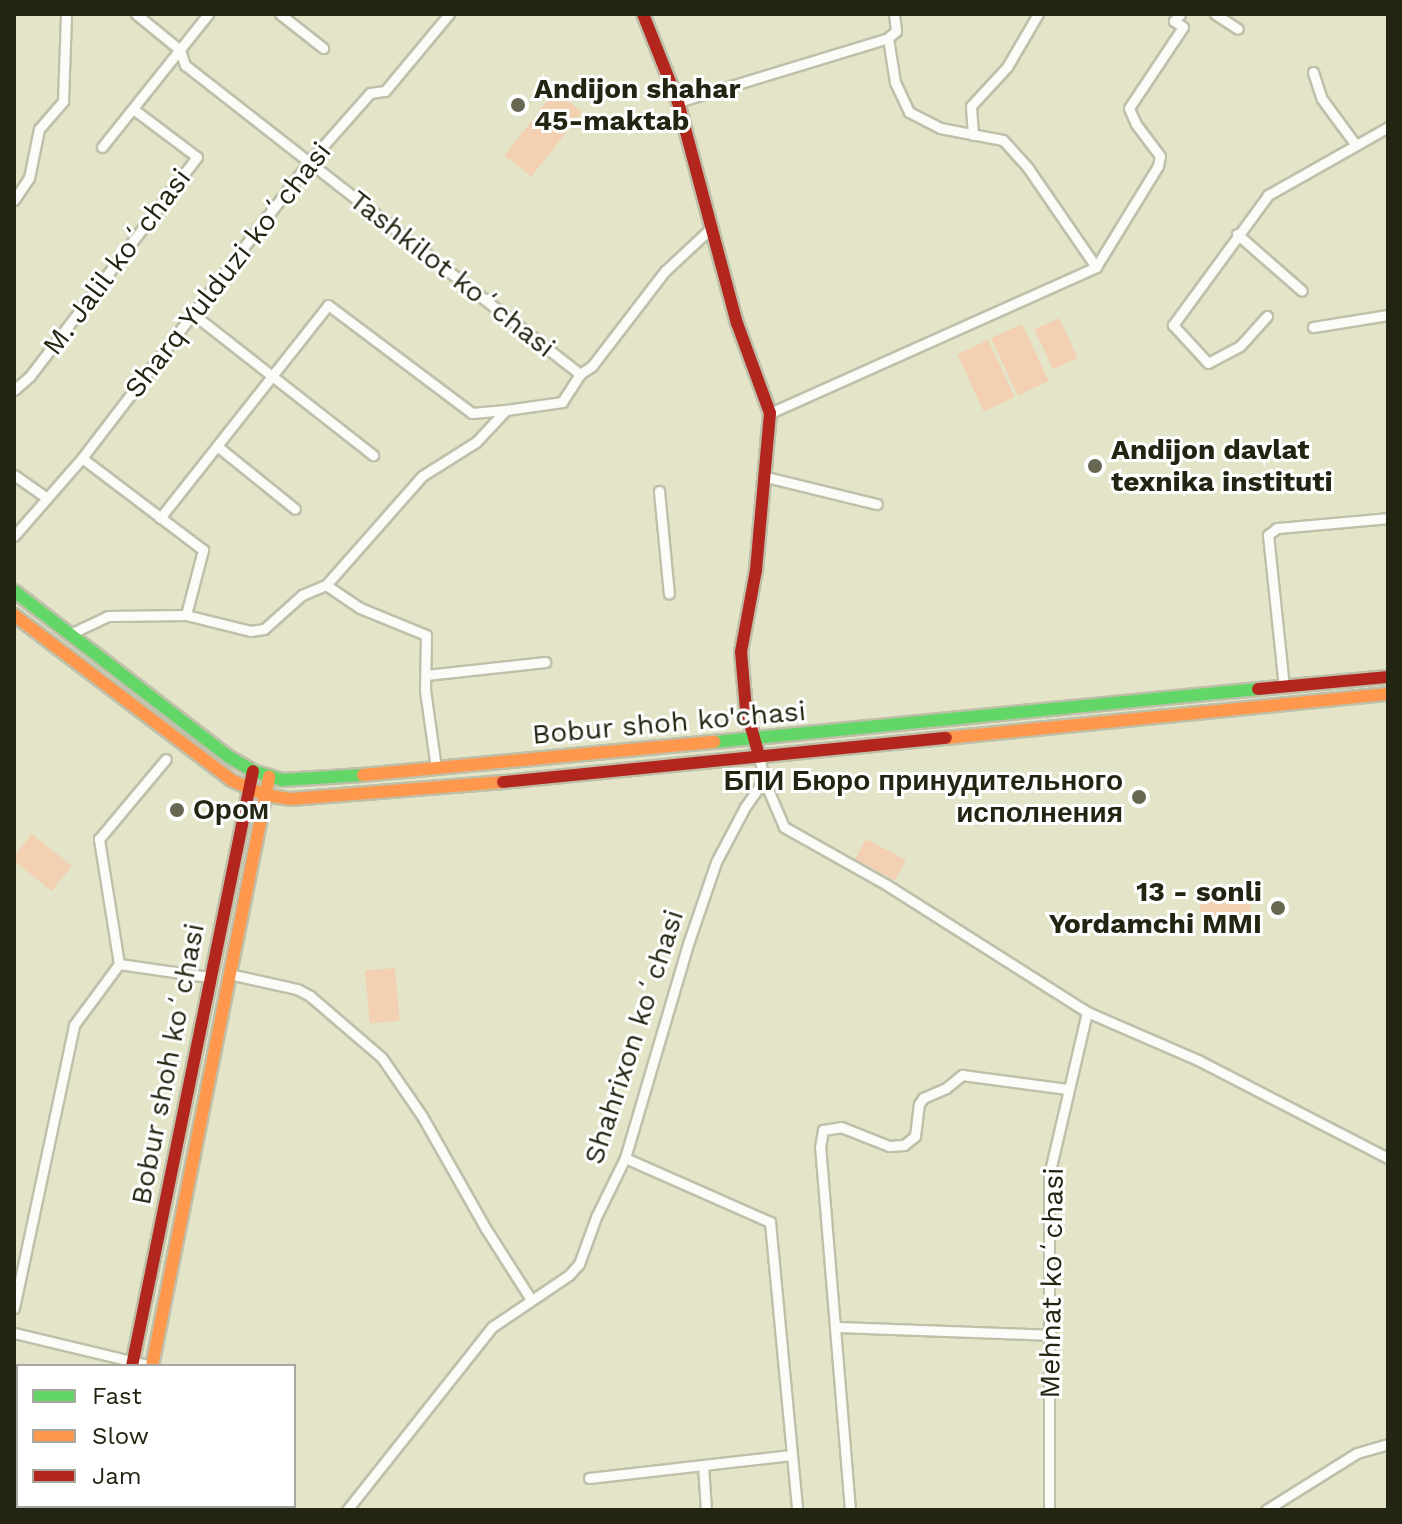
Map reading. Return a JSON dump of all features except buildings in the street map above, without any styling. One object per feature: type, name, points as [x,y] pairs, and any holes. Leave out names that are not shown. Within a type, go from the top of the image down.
[{"type":"main road","points":[[643,14],[678,102],[737,323],[770,413],[766,477],[741,656],[746,709],[759,756]]},
{"type":"main road","name":"Bobur shoh ko'chasi","points":[[14,591],[253,771],[269,777],[321,779],[1388,677]]},
{"type":"main road","name":"Bobur shoh ko'chasi","points":[[14,615],[201,759],[249,790],[265,795],[317,799],[1388,694]]},
{"type":"main road","name":"Bobur shoh koʻchasi","points":[[132,1364],[253,771]]},
{"type":"main road","name":"Bobur shoh koʻchasi","points":[[151,1364],[269,777]]},
{"type":"main road","points":[[241,827],[258,828]]},
{"type":"street","points":[[14,200],[29,178],[39,129],[63,101],[66,14]]},
{"type":"street","name":"Tashkilot koʻchasi","points":[[136,14],[180,50],[185,65],[580,374]]},
{"type":"street","points":[[102,147],[208,14]]},
{"type":"street","points":[[280,14],[323,48]]},
{"type":"street","name":"Sharq Yulduzi koʻchasi","points":[[14,536],[82,458],[309,162],[370,93],[385,91],[449,14]]},
{"type":"street","points":[[678,102],[888,38],[896,31],[894,14]]},
{"type":"street","points":[[973,135],[971,106],[1007,67],[1038,14]]},
{"type":"street","points":[[770,413],[1096,267],[1158,166],[1160,156],[1136,124],[1129,108],[1183,27],[1174,21],[1180,14]]},
{"type":"street","points":[[1215,14],[1238,29]]},
{"type":"street","points":[[888,38],[895,82],[909,112],[929,125],[1003,140],[1028,168],[1096,267]]},
{"type":"street","points":[[1313,72],[1322,99],[1355,144]]},
{"type":"street","name":"M. Jalil koʻchasi","points":[[14,390],[30,376],[197,157],[133,109]]},
{"type":"street","points":[[1267,316],[1240,346],[1208,363],[1174,329],[1177,318],[1268,195],[1388,127]]},
{"type":"street","points":[[160,518],[328,305],[472,413],[562,402],[580,374],[592,366],[665,271],[710,229]]},
{"type":"street","points":[[1237,234],[1302,291]]},
{"type":"street","points":[[193,314],[373,455]]},
{"type":"street","points":[[1313,327],[1388,315]]},
{"type":"street","points":[[70,634],[108,616],[186,615],[258,632],[302,595],[326,585],[422,476],[476,442],[506,410]]},
{"type":"street","points":[[217,446],[295,509]]},
{"type":"street","points":[[82,458],[203,550],[186,615]]},
{"type":"street","points":[[14,475],[45,497]]},
{"type":"street","points":[[766,477],[877,504]]},
{"type":"street","points":[[659,491],[669,594]]},
{"type":"street","points":[[1284,687],[1268,535],[1277,528],[1388,518]]},
{"type":"street","points":[[326,585],[360,608],[426,635],[425,690],[436,768]]},
{"type":"street","points":[[426,675],[545,662]]},
{"type":"street","points":[[759,756],[764,780],[784,827],[887,885],[1087,1012],[1198,1060],[1388,1158]]},
{"type":"street","points":[[14,1308],[74,1025],[119,964],[99,839],[166,759]]},
{"type":"street","name":"Shahrixon koʻchasi","points":[[347,1510],[482,1339],[530,1298],[569,1275],[579,1264],[596,1217],[625,1158],[689,941],[716,862],[745,807],[764,780]]},
{"type":"street","points":[[119,964],[209,977]]},
{"type":"street","points":[[229,974],[297,989],[310,996],[382,1058],[422,1116],[486,1229],[530,1298]]},
{"type":"street","name":"Mehnat koʻchasi","points":[[1049,1510],[1049,1175],[1087,1012]]},
{"type":"street","points":[[850,1510],[820,1147],[823,1130],[841,1127],[889,1146],[904,1145],[915,1136],[919,1104],[923,1098],[946,1088],[962,1075],[1067,1089]]},
{"type":"street","points":[[625,1158],[770,1222],[797,1510]]},
{"type":"street","points":[[836,1327],[1051,1335]]},
{"type":"street","points":[[14,1333],[132,1364]]},
{"type":"street","points":[[1266,1510],[1357,1453],[1388,1444]]},
{"type":"street","points":[[589,1478],[791,1455]]},
{"type":"street","points":[[703,1465],[706,1510]]},
{"type":"shaded area","points":[[555,91],[582,112],[531,177],[505,156]]},
{"type":"shaded area","points":[[1059,318],[1078,358],[1053,369],[1035,329]]},
{"type":"shaded area","points":[[1022,324],[1049,381],[1018,395],[991,338]]},
{"type":"shaded area","points":[[988,340],[1015,397],[984,411],[957,354]]},
{"type":"shaded area","points":[[32,834],[72,866],[51,891],[14,861],[14,856]]},
{"type":"shaded area","points":[[866,839],[906,860],[895,880],[855,859]]},
{"type":"shaded area","points":[[1248,889],[1251,913],[1201,919],[1198,895]]},
{"type":"shaded area","points":[[395,968],[400,1021],[370,1023],[365,971]]},
{"type":"traffic: fast","points":[[14,591],[229,757],[253,771],[282,780],[363,775]]},
{"type":"traffic: fast","points":[[714,742],[1258,689]]},
{"type":"traffic: slow","points":[[14,615],[231,780],[265,795],[291,799],[503,782]]},
{"type":"traffic: slow","points":[[946,738],[1388,694]]},
{"type":"traffic: slow","points":[[363,775],[714,742]]},
{"type":"traffic: slow","points":[[152,1364],[269,777]]},
{"type":"traffic: jam","points":[[643,14],[678,102],[737,323],[770,413],[756,570],[741,652],[746,709],[759,756]]},
{"type":"traffic: jam","points":[[1258,689],[1388,677]]},
{"type":"traffic: jam","points":[[503,782],[946,738]]},
{"type":"traffic: jam","points":[[132,1364],[253,771]]},
{"type":"place","name":"Andijon shahar 45-maktab","points":[[518,105]]},
{"type":"place","name":"Andijon davlat texnika instituti","points":[[1095,466]]},
{"type":"place","name":"БПИ Бюро принудительного исполнения","points":[[1139,797]]},
{"type":"place","name":"Ором","points":[[177,810]]},
{"type":"place","name":"13 - sonli Yordamchi MMI","points":[[1278,908]]}]
